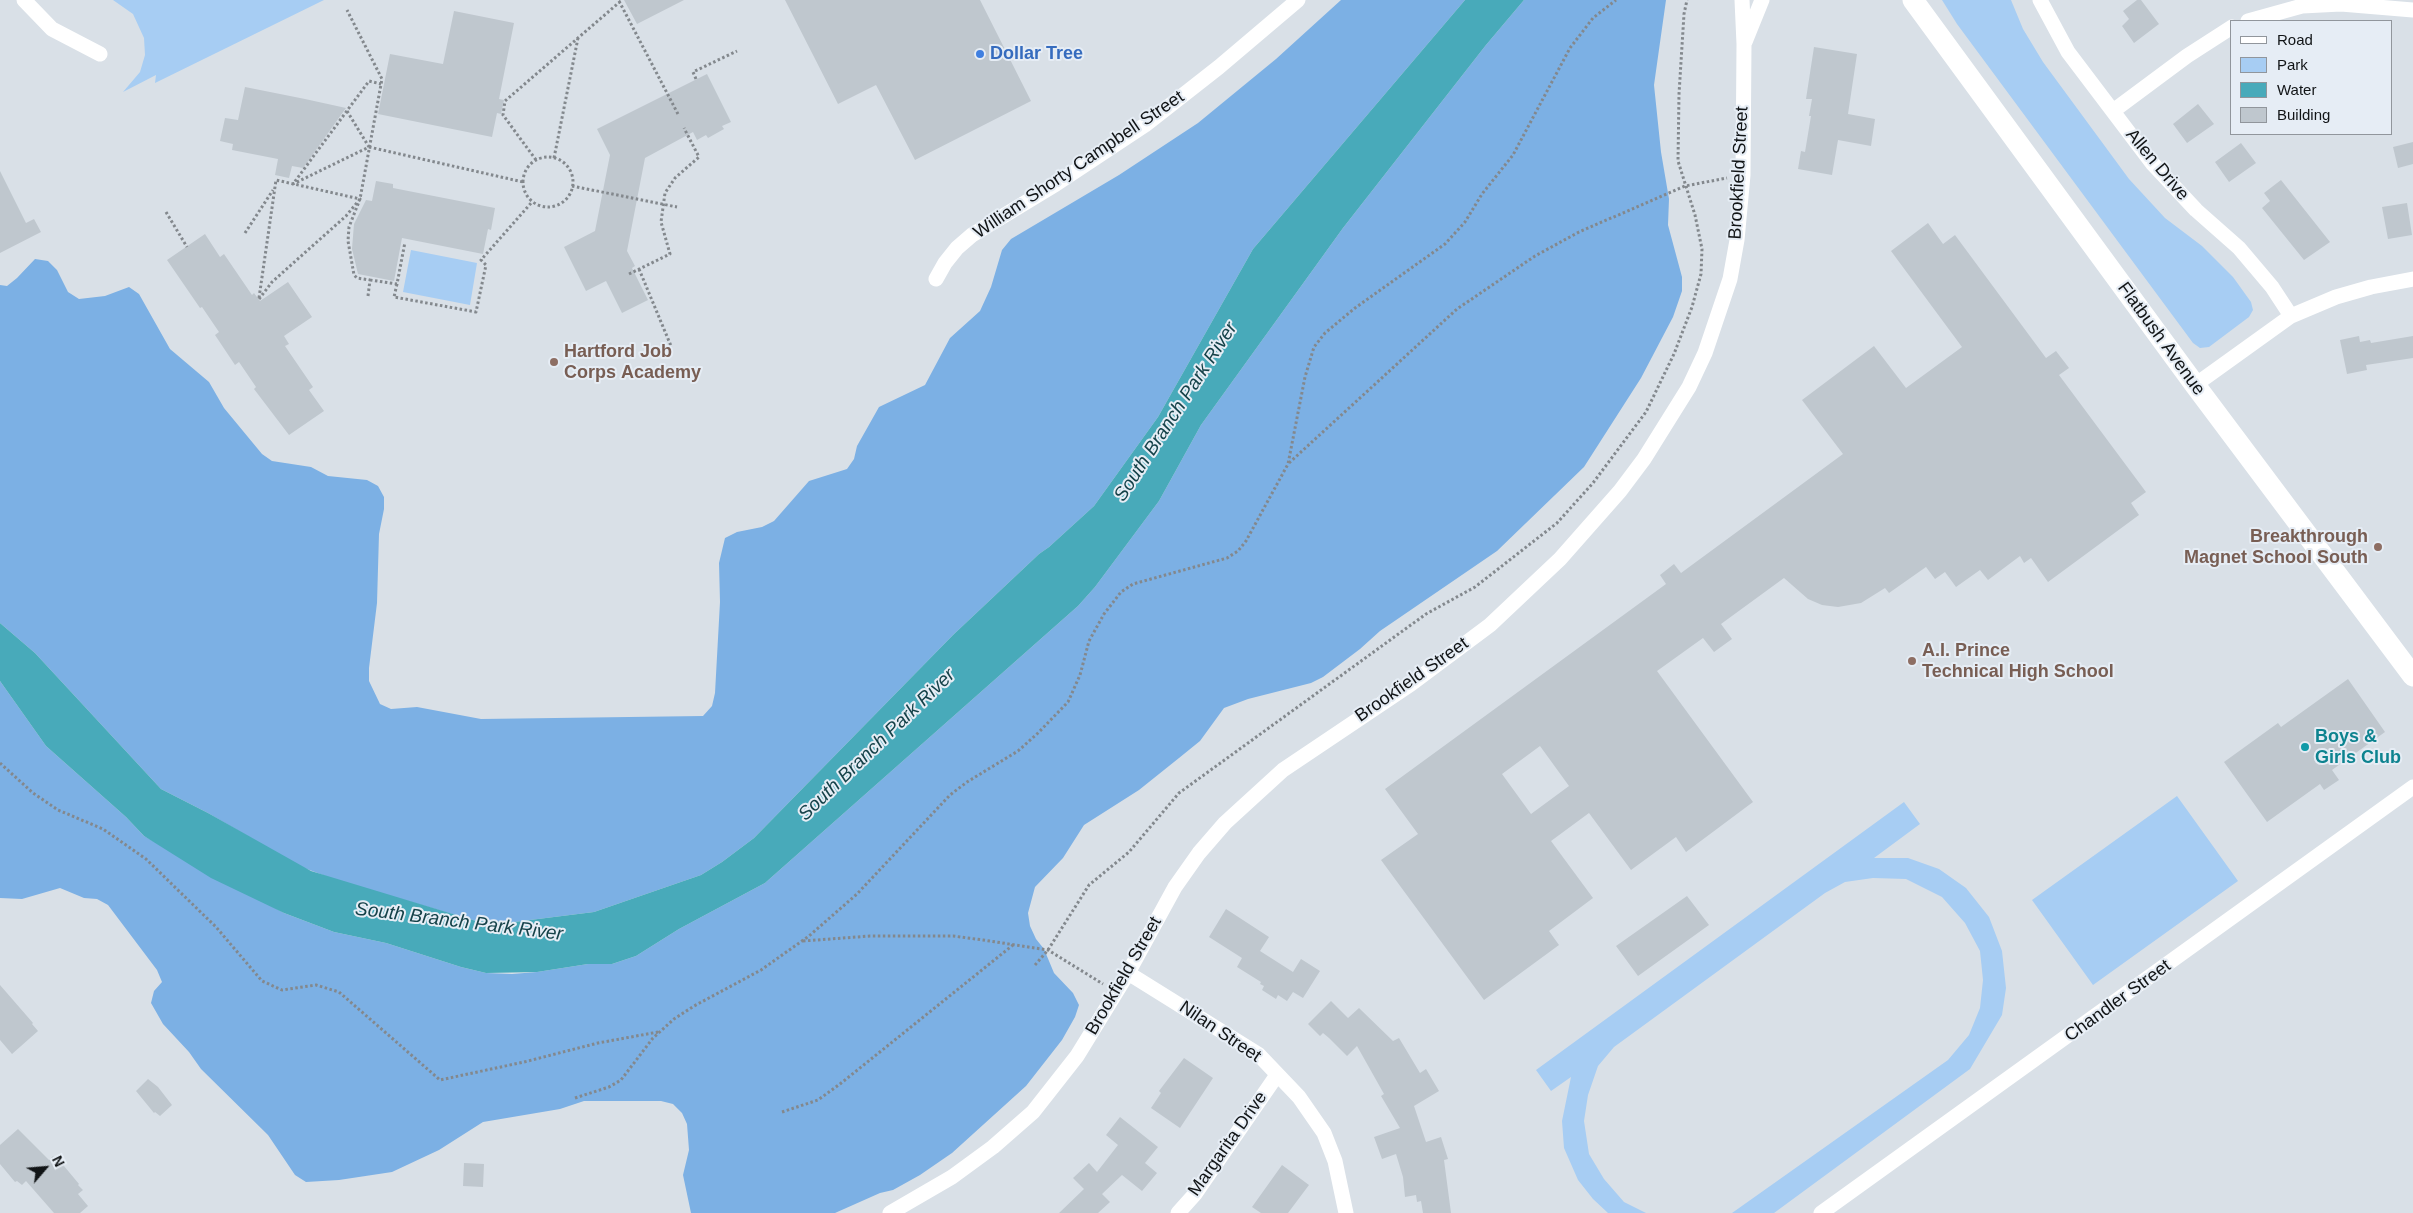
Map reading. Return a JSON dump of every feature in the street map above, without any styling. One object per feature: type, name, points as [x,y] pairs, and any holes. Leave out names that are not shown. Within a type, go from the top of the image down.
[{"type":"street","points":[[24,0],[52,29],[100,54]]},
{"type":"street","name":"William Shorty Campbell Street","points":[[936,279],[951,255],[972,235],[1056,184],[1145,125],[1219,67],[1298,0]]},
{"type":"street","name":"Brookfield Street","points":[[890,1213],[952,1177],[993,1147],[1033,1112],[1077,1056],[1128,973],[1175,888],[1200,853],[1252,796],[1311,749],[1411,684],[1490,625],[1560,559],[1620,491],[1669,421],[1689,387],[1705,353],[1730,279],[1737,240],[1743,175],[1744,44],[1742,0]]},
{"type":"street","name":"Brookfield Street","points":[[1744,44],[1762,0]]},
{"type":"street","name":"Flatbush Avenue","points":[[1913,0],[2195,385],[2413,676]]},
{"type":"street","name":"Allen Drive","points":[[2040,0],[2068,52],[2152,163],[2196,210],[2244,254],[2272,287],[2291,316]]},
{"type":"street","points":[[2252,20],[2302,6],[2341,4],[2413,10]]},
{"type":"street","points":[[2113,111],[2187,56],[2230,29]]},
{"type":"street","points":[[2195,385],[2291,316],[2336,297],[2371,287],[2413,280]]},
{"type":"street","name":"Chandler Street","points":[[1821,1213],[2413,787]]},
{"type":"street","name":"Nilan Street","points":[[1128,973],[1258,1054],[1300,1097],[1324,1133],[1335,1161],[1346,1213]]},
{"type":"street","name":"Margarita Drive","points":[[1178,1213],[1195,1194],[1277,1074]]},
{"type":"path","points":[[575,1098],[608,1087],[621,1080],[660,1032],[694,1006],[761,970],[802,941],[857,894],[950,795],[967,782],[1018,751],[1055,717],[1068,702],[1076,685],[1089,641],[1104,614],[1121,592],[1133,584],[1227,558],[1238,551],[1246,542],[1288,464],[1305,377],[1314,347],[1325,333],[1355,308],[1445,244],[1465,222],[1482,194],[1513,155],[1570,48],[1593,18],[1616,0]]},
{"type":"path","points":[[1035,965],[1048,950],[1089,885],[1129,852],[1179,793],[1426,614],[1475,587],[1557,523],[1593,483],[1646,412],[1674,354],[1692,307],[1701,274],[1702,249],[1695,215],[1678,161],[1679,94],[1684,14],[1687,0]]},
{"type":"path","points":[[536,160],[503,115],[505,101],[620,1],[679,116]]},
{"type":"path","points":[[347,10],[382,79],[360,199],[350,227],[352,270],[357,278],[397,284]]},
{"type":"path","points":[[554,158],[578,38]]},
{"type":"path","points":[[696,79],[693,72],[737,51]]},
{"type":"path","points":[[292,184],[369,81],[381,84]]},
{"type":"path","points":[[347,111],[369,147]]},
{"type":"path","points":[[629,274],[670,254],[661,222],[665,193],[675,178],[699,157],[684,128]]},
{"type":"path","points":[[292,184],[369,147],[522,182]]},
{"type":"path","points":[[546,157],[554,158],[569,169],[572,186],[569,196],[555,206],[540,206],[526,196],[522,182],[524,173],[536,160],[546,157]]},
{"type":"path","points":[[1288,464],[1457,309],[1535,256],[1557,244],[1685,186],[1743,175]]},
{"type":"path","points":[[276,180],[360,199],[346,216],[272,282],[258,299],[276,180]]},
{"type":"path","points":[[572,186],[678,207]]},
{"type":"path","points":[[245,234],[275,188]]},
{"type":"path","points":[[405,242],[394,297],[476,312],[486,266],[482,260],[532,202]]},
{"type":"path","points":[[166,212],[187,247]]},
{"type":"path","points":[[639,269],[652,296],[671,346]]},
{"type":"path","points":[[368,296],[370,280]]},
{"type":"path","points":[[0,763],[33,794],[58,810],[103,829],[146,859],[216,927],[262,981],[282,990],[316,985],[339,992],[440,1080],[524,1062],[598,1043],[660,1032]]},
{"type":"path","points":[[802,941],[870,936],[953,936],[1048,950],[1116,992]]},
{"type":"path","points":[[782,1112],[818,1100],[1014,945]]},
{"type":"green space","points":[[113,0],[324,0],[155,83],[156,75],[123,92],[140,72],[145,55],[144,38],[133,14]]},
{"type":"green space","points":[[1942,0],[2011,0],[2023,29],[2043,62],[2129,179],[2165,218],[2202,246],[2233,277],[2251,302],[2253,310],[2249,317],[2209,347],[2200,348],[2193,343],[1957,24]]},
{"type":"green space","points":[[411,250],[477,263],[470,305],[403,292]]},
{"type":"green space","points":[[2177,796],[2238,881],[2093,985],[2032,900]]},
{"type":"green space","points":[[1904,802],[1920,824],[1874,858],[1908,858],[1939,869],[1966,888],[1989,917],[2002,951],[2006,988],[2002,1015],[1970,1069],[1774,1213],[1732,1213],[1948,1060],[1969,1035],[1980,1008],[1983,980],[1980,951],[1965,923],[1942,897],[1906,879],[1873,878],[1845,882],[1825,893],[1614,1047],[1598,1066],[1588,1095],[1584,1121],[1589,1154],[1604,1179],[1624,1202],[1646,1213],[1608,1213],[1593,1199],[1578,1180],[1564,1148],[1562,1121],[1571,1077],[1551,1091],[1536,1070]]},
{"type":"shaded area","points":[[1341,0],[1465,0],[1253,249],[1158,417],[1094,506],[1039,554],[953,635],[754,838],[701,875],[594,912],[514,922],[476,921],[336,880],[299,866],[208,813],[161,789],[35,653],[0,623],[0,285],[7,286],[35,259],[48,261],[57,270],[68,292],[79,299],[105,296],[129,287],[139,294],[170,349],[209,382],[224,408],[262,454],[272,461],[311,467],[328,476],[367,480],[378,486],[384,497],[384,509],[379,534],[377,603],[369,681],[380,704],[391,709],[417,707],[481,719],[703,716],[712,706],[715,693],[720,602],[719,563],[725,538],[737,532],[762,527],[774,521],[809,481],[847,469],[854,459],[857,446],[879,407],[925,385],[950,338],[980,311],[991,287],[1002,250],[1011,239],[1119,175],[1198,123],[1276,59]]},
{"type":"shaded area","points":[[1524,0],[1666,0],[1654,85],[1661,152],[1669,199],[1668,225],[1682,277],[1682,291],[1673,317],[1641,378],[1584,467],[1497,551],[1380,631],[1323,677],[1311,683],[1248,699],[1224,708],[1200,741],[1139,790],[1084,825],[1063,858],[1035,887],[1028,913],[1030,926],[1036,939],[1044,949],[1054,973],[1073,993],[1079,1005],[1075,1017],[1062,1040],[1026,1086],[952,1153],[920,1175],[893,1190],[880,1193],[835,1213],[691,1213],[683,1175],[689,1150],[687,1124],[682,1113],[673,1104],[661,1101],[584,1101],[560,1109],[483,1122],[439,1150],[392,1172],[339,1180],[306,1182],[295,1175],[268,1135],[201,1069],[189,1052],[163,1024],[151,1003],[154,991],[162,982],[157,970],[108,905],[97,899],[84,898],[60,888],[22,899],[0,898],[0,681],[46,746],[126,817],[144,836],[284,913],[334,932],[386,943],[461,967],[486,973],[512,974],[588,964],[612,964],[636,956],[679,929],[765,883],[1078,606],[1095,587],[1159,501],[1201,425],[1343,228],[1486,45]]},
{"type":"water","name":"South Branch Park River","points":[[1465,0],[1524,0],[1486,45],[1343,228],[1201,425],[1159,501],[1095,587],[1078,606],[765,883],[679,929],[636,956],[612,964],[588,964],[537,972],[486,973],[386,943],[334,932],[284,913],[211,878],[144,836],[126,817],[46,746],[0,681],[0,623],[35,653],[161,789],[311,871],[476,921],[514,922],[594,912],[701,875],[754,838],[953,635],[1039,554],[1094,506],[1158,417],[1253,249]]},
{"type":"building","points":[[624,0],[684,0],[637,24]]},
{"type":"building","points":[[785,0],[980,0],[1031,101],[915,160],[876,85],[838,104]]},
{"type":"building","points":[[2137,0],[2141,0],[2159,24],[2134,43],[2122,26],[2129,19],[2123,11]]},
{"type":"building","points":[[454,11],[514,23],[499,99],[504,100],[501,114],[497,113],[492,137],[378,114],[390,54],[443,64]]},
{"type":"building","points":[[1814,47],[1857,54],[1848,114],[1875,119],[1871,146],[1838,140],[1832,175],[1798,169],[1801,151],[1805,152],[1811,116],[1809,116],[1812,99],[1806,99]]},
{"type":"building","points":[[707,74],[731,122],[722,126],[724,129],[708,138],[706,135],[697,140],[693,132],[645,158],[627,251],[635,266],[632,268],[648,300],[622,313],[606,281],[586,291],[564,247],[595,231],[610,155],[597,129]]},
{"type":"building","points":[[245,87],[346,108],[303,168],[292,166],[289,178],[275,175],[278,159],[232,150],[233,144],[220,141],[225,118],[238,120]]},
{"type":"building","points":[[2198,104],[2214,124],[2187,143],[2173,124]]},
{"type":"building","points":[[2413,142],[2413,164],[2398,168],[2393,147]]},
{"type":"building","points":[[2241,143],[2256,163],[2229,182],[2215,162]]},
{"type":"building","points":[[0,171],[26,223],[34,219],[41,232],[0,253]]},
{"type":"building","points":[[2281,180],[2330,242],[2304,260],[2262,208],[2270,201],[2264,193]]},
{"type":"building","points":[[376,181],[393,184],[393,188],[495,208],[491,230],[488,229],[483,254],[402,238],[394,281],[358,274],[352,249],[354,224],[366,200],[372,201]]},
{"type":"building","points":[[2407,203],[2412,235],[2388,239],[2382,207]]},
{"type":"building","points":[[1928,223],[1943,244],[1955,235],[2046,358],[2056,351],[2069,368],[2059,375],[2146,492],[2131,503],[2139,515],[2048,582],[2031,558],[2024,563],[2020,556],[1988,580],[1980,570],[1956,587],[1945,572],[1935,579],[1926,567],[1889,593],[1885,588],[1861,603],[1838,607],[1822,605],[1808,599],[1784,578],[1721,624],[1732,639],[1714,652],[1703,638],[1657,671],[1753,802],[1686,852],[1676,837],[1631,870],[1589,813],[1551,841],[1593,898],[1549,931],[1559,945],[1484,1000],[1381,860],[1418,834],[1385,789],[1666,584],[1660,575],[1674,564],[1681,573],[1843,454],[1802,400],[1874,346],[1906,388],[1962,347],[1891,251]],"holes":[[[1540,746],[1569,786],[1531,814],[1502,774]]]},
{"type":"building","points":[[205,234],[220,257],[224,254],[252,295],[254,293],[260,301],[288,282],[312,317],[284,336],[289,344],[285,346],[313,387],[309,390],[324,411],[289,435],[254,389],[256,387],[239,362],[235,365],[215,335],[219,332],[167,260]]},
{"type":"building","points":[[2359,336],[2360,342],[2370,340],[2371,343],[2413,336],[2413,358],[2366,365],[2367,370],[2347,374],[2340,340]]},
{"type":"building","name":"Boys & Girls Club","points":[[2348,679],[2385,732],[2332,770],[2339,780],[2324,790],[2320,784],[2267,822],[2224,762],[2278,723],[2281,727]]},
{"type":"building","points":[[1687,896],[1709,925],[1638,976],[1616,946]]},
{"type":"building","points":[[1226,909],[1269,937],[1260,951],[1293,972],[1301,959],[1320,971],[1303,998],[1293,992],[1287,1001],[1278,995],[1276,999],[1262,990],[1264,986],[1260,984],[1261,982],[1237,967],[1242,958],[1209,937]]},
{"type":"building","points":[[0,985],[38,1031],[12,1054],[0,1040]]},
{"type":"building","points":[[1331,1001],[1348,1018],[1359,1008],[1393,1041],[1399,1038],[1420,1073],[1426,1069],[1439,1091],[1414,1106],[1426,1142],[1441,1137],[1448,1159],[1444,1160],[1451,1213],[1423,1213],[1421,1201],[1417,1202],[1416,1195],[1405,1197],[1403,1177],[1396,1154],[1382,1159],[1374,1137],[1400,1128],[1381,1096],[1384,1094],[1357,1046],[1347,1056],[1323,1033],[1320,1036],[1308,1024]]},
{"type":"building","points":[[1184,1058],[1213,1078],[1180,1128],[1151,1108],[1161,1093],[1159,1091]]},
{"type":"building","points":[[148,1079],[158,1087],[172,1105],[160,1116],[154,1113],[136,1091]]},
{"type":"building","points":[[1120,1117],[1158,1147],[1145,1163],[1157,1173],[1142,1191],[1122,1175],[1102,1194],[1110,1202],[1098,1213],[1059,1213],[1084,1189],[1073,1178],[1089,1163],[1097,1172],[1118,1145],[1106,1135]]},
{"type":"building","points":[[18,1129],[49,1160],[53,1156],[58,1162],[59,1160],[79,1184],[83,1190],[78,1194],[88,1206],[80,1213],[54,1213],[26,1181],[22,1185],[17,1181],[15,1182],[0,1164],[0,1145]]},
{"type":"building","points":[[464,1163],[484,1164],[483,1187],[463,1186]]},
{"type":"building","points":[[1282,1165],[1309,1185],[1288,1213],[1261,1213],[1252,1207]]},
{"type":"place","name":"Dollar Tree","points":[[980,54]]},
{"type":"place","name":"Hartford Job Corps Academy","points":[[554,362]]},
{"type":"place","name":"Breakthrough Magnet School South","points":[[2378,547]]},
{"type":"place","name":"A.I. Prince Technical High School","points":[[1912,661]]},
{"type":"place","name":"Boys & Girls Club","points":[[2305,747]]}]
